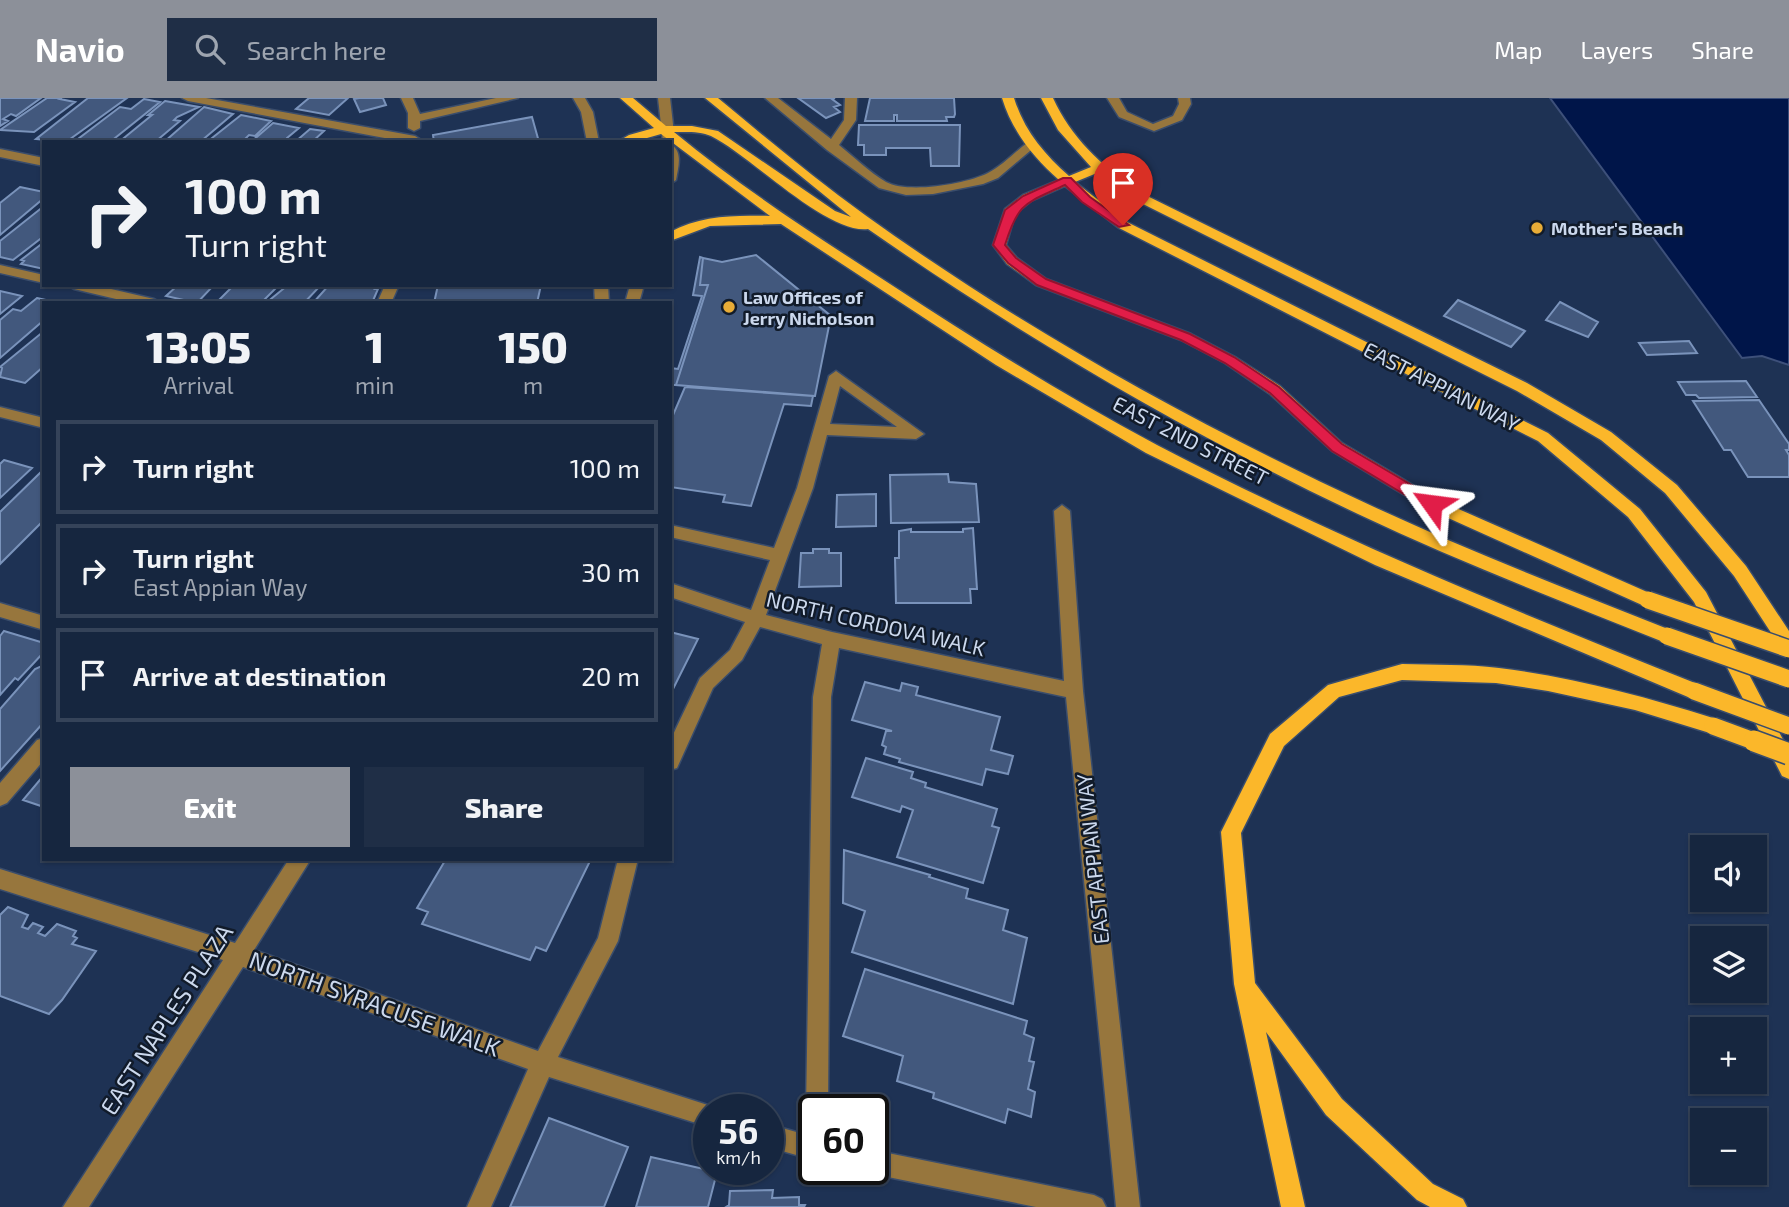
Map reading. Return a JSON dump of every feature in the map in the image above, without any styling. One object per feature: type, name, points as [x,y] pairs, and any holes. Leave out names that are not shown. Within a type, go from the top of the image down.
[{"type":"main road","name":"EAST 2ND STREET","points":[[626,98],[667,136],[697,159],[783,220],[915,307],[1047,389],[1215,481],[1497,611],[1694,691],[1789,726]]},
{"type":"main road","name":"EAST 2ND STREET","points":[[711,98],[883,234],[1133,390],[1269,463],[1366,510],[1489,564],[1667,636],[1789,679]]},
{"type":"main road","name":"EAST APPIAN WAY","points":[[1007,98],[1009,107],[1031,145],[1086,199],[1123,225],[1543,437],[1634,513],[1700,597],[1789,770]]},
{"type":"main road","name":"EAST APPIAN WAY","points":[[1047,98],[1057,123],[1098,168],[1131,193],[1522,387],[1606,436],[1671,489],[1746,580],[1789,648]]},
{"type":"main road","points":[[629,140],[646,133],[667,136],[704,130],[723,137],[831,214],[883,234]]},
{"type":"main road","points":[[1098,168],[1027,198],[1009,212],[999,245],[1012,261],[1041,282],[1186,337],[1230,360],[1275,390],[1337,447],[1432,504],[1648,600],[1789,648]]},
{"type":"main road","points":[[672,236],[712,220],[783,220]]},
{"type":"main road","points":[[1293,1207],[1245,984],[1231,832],[1277,740],[1334,691],[1402,672],[1496,675],[1588,691],[1713,726],[1789,754]]},
{"type":"main road","points":[[1245,984],[1334,1107],[1425,1192],[1455,1207]]},
{"type":"street","points":[[188,98],[410,140]]},
{"type":"street","points":[[407,98],[414,119],[415,140]]},
{"type":"street","points":[[414,119],[512,98]]},
{"type":"street","points":[[579,98],[587,112],[593,140]]},
{"type":"street","points":[[664,98],[667,136]]},
{"type":"street","points":[[771,98],[883,185],[906,191],[933,190],[979,181],[994,175],[1031,145]]},
{"type":"street","points":[[831,147],[850,120],[851,98]]},
{"type":"street","points":[[1113,98],[1115,106],[1125,117],[1154,128],[1178,118],[1185,104],[1184,98]]},
{"type":"street","points":[[0,153],[42,162]]},
{"type":"street","points":[[0,269],[42,279]]},
{"type":"street","points":[[83,287],[145,301]]},
{"type":"street","points":[[672,758],[706,683],[736,655],[757,619],[805,488],[836,376],[916,434],[822,429]]},
{"type":"street","points":[[0,412],[42,422]]},
{"type":"street","name":"EAST APPIAN WAY","points":[[1062,511],[1074,691],[1128,1207]]},
{"type":"street","points":[[672,531],[780,556]]},
{"type":"street","name":"NORTH CORDOVA WALK","points":[[672,591],[757,619],[832,639],[1074,691]]},
{"type":"street","points":[[0,610],[42,622]]},
{"type":"street","points":[[817,1094],[822,697],[832,639]]},
{"type":"street","points":[[0,797],[42,748]]},
{"type":"street","name":"EAST NAPLES PLAZA","points":[[75,1207],[300,861]]},
{"type":"street","points":[[479,1207],[530,1090],[608,941],[628,861]]},
{"type":"street","name":"NORTH SYRACUSE WALK","points":[[0,879],[240,955],[544,1064],[693,1111]]},
{"type":"street","points":[[889,1165],[1094,1207]]},
{"type":"shaded area","points":[[1550,98],[1789,98],[1789,365],[1762,356],[1742,358]]},
{"type":"building","points":[[0,98],[41,98],[16,116],[11,114],[3,119],[8,121],[0,126]]},
{"type":"building","points":[[47,98],[62,98],[60,99],[75,102],[34,132],[0,130]]},
{"type":"building","points":[[88,98],[127,98],[69,140],[36,139]]},
{"type":"building","points":[[309,98],[348,98],[329,115],[296,109]]},
{"type":"building","points":[[383,98],[386,105],[360,112],[354,99]]},
{"type":"building","points":[[798,98],[835,98],[832,99],[840,105],[834,107],[840,112],[826,118]]},
{"type":"building","points":[[870,98],[954,98],[955,114],[954,117],[946,117],[947,121],[897,121],[897,115],[894,115],[894,121],[865,121]]},
{"type":"building","points":[[144,99],[160,102],[112,140],[77,140],[120,107],[131,109]]},
{"type":"building","points":[[165,101],[199,107],[177,117],[174,120],[180,121],[157,140],[121,140],[152,115],[148,115]]},
{"type":"building","points":[[204,107],[233,114],[202,140],[166,140]]},
{"type":"building","points":[[241,115],[271,121],[255,136],[249,135],[244,140],[210,140]]},
{"type":"building","points":[[532,117],[538,140],[434,140],[433,135]]},
{"type":"building","points":[[273,123],[299,128],[287,140],[253,140]]},
{"type":"building","points":[[859,125],[960,125],[959,166],[931,166],[930,148],[886,148],[886,155],[864,155],[864,145],[858,145]]},
{"type":"building","points":[[310,129],[324,131],[314,140],[297,140]]},
{"type":"building","points":[[20,187],[42,192],[42,200],[0,235],[0,203]]},
{"type":"building","points":[[42,208],[42,238],[13,260],[0,257],[0,241]]},
{"type":"building","points":[[42,244],[42,269],[21,264],[24,261],[21,260]]},
{"type":"building","points":[[756,255],[831,316],[815,396],[676,385],[708,285],[700,285],[703,258],[722,262]]},
{"type":"building","points":[[700,257],[703,258],[700,285],[708,285],[676,385],[672,385],[672,368],[678,369],[702,296],[693,295]]},
{"type":"building","points":[[176,287],[212,287],[199,301],[166,296]]},
{"type":"building","points":[[232,287],[277,287],[263,301],[218,301]]},
{"type":"building","points":[[286,287],[319,287],[306,301],[268,301]]},
{"type":"building","points":[[327,287],[378,289],[373,301],[315,301]]},
{"type":"building","points":[[438,287],[541,287],[537,301],[434,301]]},
{"type":"building","points":[[0,291],[22,296],[0,314]]},
{"type":"building","points":[[37,298],[50,301],[42,301],[42,322],[0,358],[0,320],[13,309],[21,311]]},
{"type":"building","points":[[1458,300],[1525,331],[1511,347],[1444,316]]},
{"type":"building","points":[[1560,302],[1598,322],[1588,337],[1546,320]]},
{"type":"building","points":[[42,333],[42,368],[25,383],[0,377],[0,367]]},
{"type":"building","points":[[1689,341],[1697,353],[1647,355],[1639,343]]},
{"type":"building","points":[[1746,381],[1757,397],[1699,398],[1696,395],[1686,395],[1678,382]]},
{"type":"building","points":[[685,387],[813,396],[811,406],[784,404],[751,506],[723,502],[725,495],[672,487],[672,417]]},
{"type":"building","points":[[1759,400],[1789,444],[1789,450],[1786,450],[1789,455],[1789,477],[1748,477],[1731,450],[1724,450],[1693,401]]},
{"type":"building","points":[[4,460],[32,468],[0,498],[0,464]]},
{"type":"building","points":[[42,472],[42,522],[0,564],[0,512]]},
{"type":"building","points":[[948,474],[949,482],[976,484],[979,522],[891,523],[890,475]]},
{"type":"building","points":[[876,494],[876,526],[836,527],[837,495]]},
{"type":"building","points":[[973,528],[977,589],[970,589],[971,603],[896,603],[895,558],[899,558],[899,531],[911,529],[911,532],[963,532],[963,529]]},
{"type":"building","points":[[813,549],[829,549],[829,553],[841,553],[841,586],[799,587],[801,553],[813,553]]},
{"type":"building","points":[[4,631],[42,642],[42,654],[0,695],[0,636]]},
{"type":"building","points":[[672,632],[698,639],[672,691]]},
{"type":"building","points":[[42,666],[42,724],[0,771],[0,709],[35,669]]},
{"type":"building","points":[[865,682],[900,691],[902,683],[918,687],[916,695],[1000,717],[991,750],[1013,756],[1008,774],[986,769],[982,785],[899,762],[900,759],[884,754],[886,747],[882,745],[886,731],[892,731],[852,720]]},
{"type":"building","points":[[866,758],[913,772],[911,778],[926,783],[925,787],[997,809],[992,826],[999,828],[983,883],[897,857],[913,810],[902,806],[900,812],[852,797]]},
{"type":"building","points":[[42,777],[42,806],[23,800]]},
{"type":"building","points":[[844,850],[930,875],[929,877],[968,889],[966,898],[1008,910],[1003,930],[1027,938],[1013,1004],[852,952],[865,911],[843,903]]},
{"type":"building","points":[[445,861],[590,861],[546,951],[536,947],[530,960],[422,924],[428,912],[417,908]]},
{"type":"building","points":[[8,907],[28,915],[22,927],[28,929],[33,923],[43,927],[38,933],[45,936],[57,924],[76,931],[73,936],[77,938],[72,944],[96,951],[49,1014],[0,996],[0,915]]},
{"type":"building","points":[[865,969],[1027,1021],[1024,1034],[1034,1038],[1029,1061],[1034,1062],[1028,1089],[1035,1092],[1031,1117],[1008,1109],[1005,1123],[933,1098],[934,1093],[897,1081],[903,1056],[843,1036]]},
{"type":"building","points":[[549,1118],[628,1147],[604,1207],[510,1207]]},
{"type":"building","points":[[651,1157],[693,1167],[693,1185],[714,1185],[708,1207],[636,1207]]},
{"type":"building","points":[[773,1190],[772,1198],[799,1197],[799,1205],[805,1205],[804,1207],[726,1207],[729,1205],[730,1191]]},
{"type":"place","name":"Mother's Beach","points":[[1537,228]]},
{"type":"place","name":"Law Offices of Jerry Nicholson","points":[[729,307]]},
{"type":"route","points":[[1123,225],[1086,199],[1067,181],[1027,198],[1009,212],[999,245],[1012,261],[1041,282],[1186,337],[1230,360],[1275,390],[1337,447],[1432,504]]}]
